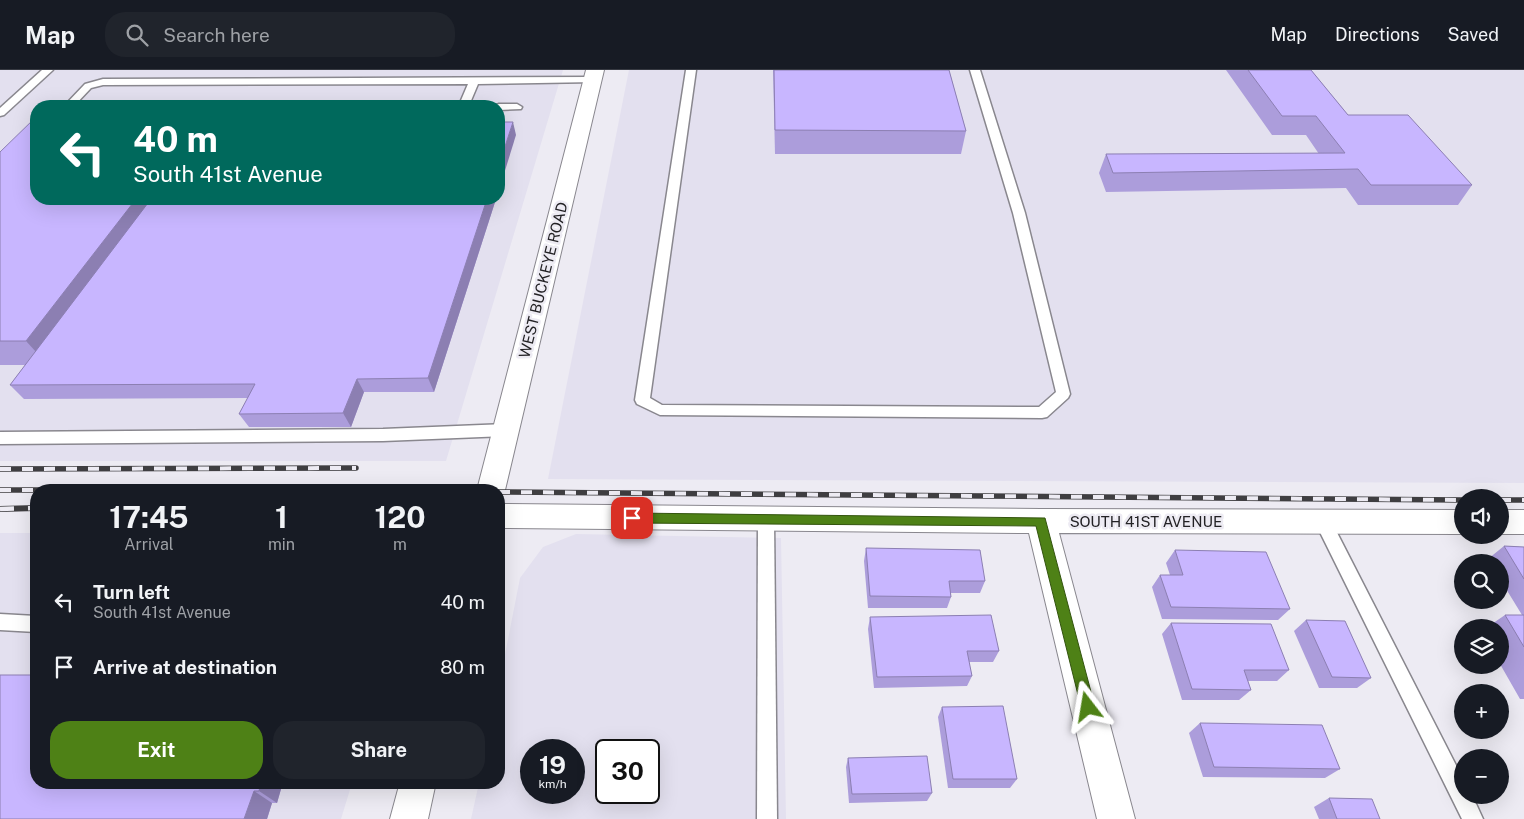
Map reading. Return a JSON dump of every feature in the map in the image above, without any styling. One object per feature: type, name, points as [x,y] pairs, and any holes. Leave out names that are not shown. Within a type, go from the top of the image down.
[{"type":"street","name":"WEST BUCKEYE ROAD","points":[[492,484],[594,75]]},
{"type":"street","name":"SOUTH 41ST AVENUE","points":[[505,516],[766,520],[1454,522]]},
{"type":"street","points":[[1041,521],[1116,819]]},
{"type":"street","points":[[1509,522],[1524,522]]},
{"type":"street","points":[[409,819],[416,789]]},
{"type":"lane","points":[[0,113],[48,70]]},
{"type":"lane","points":[[691,70],[642,400],[660,410],[1042,413],[1064,394],[1019,212],[975,70]]},
{"type":"lane","points":[[75,100],[88,86],[103,82],[474,81],[594,75]]},
{"type":"lane","points":[[466,100],[474,81]]},
{"type":"lane","points":[[505,107],[517,108]]},
{"type":"lane","points":[[0,438],[383,435],[506,430]]},
{"type":"lane","points":[[766,520],[766,819]]},
{"type":"lane","points":[[1323,522],[1472,819]]},
{"type":"lane","points":[[0,622],[30,624]]},
{"type":"shaded area","points":[[0,70],[563,70],[446,461],[0,461]]},
{"type":"shaded area","points":[[629,70],[1524,70],[1524,483],[548,479]]},
{"type":"shaded area","points":[[0,533],[30,533],[30,789],[350,789],[341,819],[0,819]]},
{"type":"shaded area","points":[[576,534],[781,538],[786,819],[471,819],[478,789],[505,789],[505,654],[520,578],[543,547]]},
{"type":"building","points":[[774,70],[949,70],[966,131],[775,130]]},
{"type":"building","points":[[1248,70],[1311,70],[1348,115],[1408,115],[1472,185],[1371,185],[1358,169],[1113,173],[1106,154],[1345,153],[1316,116],[1282,116]]},
{"type":"building","points":[[505,122],[513,122],[505,147]]},
{"type":"building","points":[[30,123],[30,205],[131,205],[26,341],[0,341],[0,152]]},
{"type":"building","points":[[146,205],[485,205],[428,378],[357,379],[343,413],[239,414],[255,384],[10,385]]},
{"type":"building","points":[[1504,546],[1524,547],[1524,579],[1509,554]]},
{"type":"building","points":[[866,548],[980,550],[985,581],[949,581],[951,597],[870,596]]},
{"type":"building","points":[[1175,550],[1266,552],[1290,609],[1171,607],[1160,575],[1183,575]]},
{"type":"building","points":[[991,615],[999,651],[967,651],[972,676],[877,677],[870,617]]},
{"type":"building","points":[[1505,615],[1524,615],[1524,647],[1509,619]]},
{"type":"building","points":[[1306,620],[1345,621],[1371,678],[1332,677]]},
{"type":"building","points":[[1171,623],[1271,624],[1289,670],[1244,670],[1251,690],[1192,689]]},
{"type":"building","points":[[0,675],[30,675],[30,789],[259,789],[259,791],[254,791],[244,819],[0,819]]},
{"type":"building","points":[[1003,706],[1017,779],[953,779],[942,707]]},
{"type":"building","points":[[1200,723],[1322,725],[1340,769],[1214,767]]},
{"type":"building","points":[[927,756],[932,793],[852,794],[848,758]]},
{"type":"building","points":[[1329,798],[1372,799],[1380,819],[1337,819]]},
{"type":"railway","points":[[0,469],[356,468]]},
{"type":"railway","points":[[0,490],[30,490]]},
{"type":"railway","points":[[505,492],[1454,500]]},
{"type":"railway","points":[[1509,500],[1524,500]]},
{"type":"railway","points":[[0,509],[30,508]]},
{"type":"route","points":[[632,518],[1041,521],[1088,707]]}]
